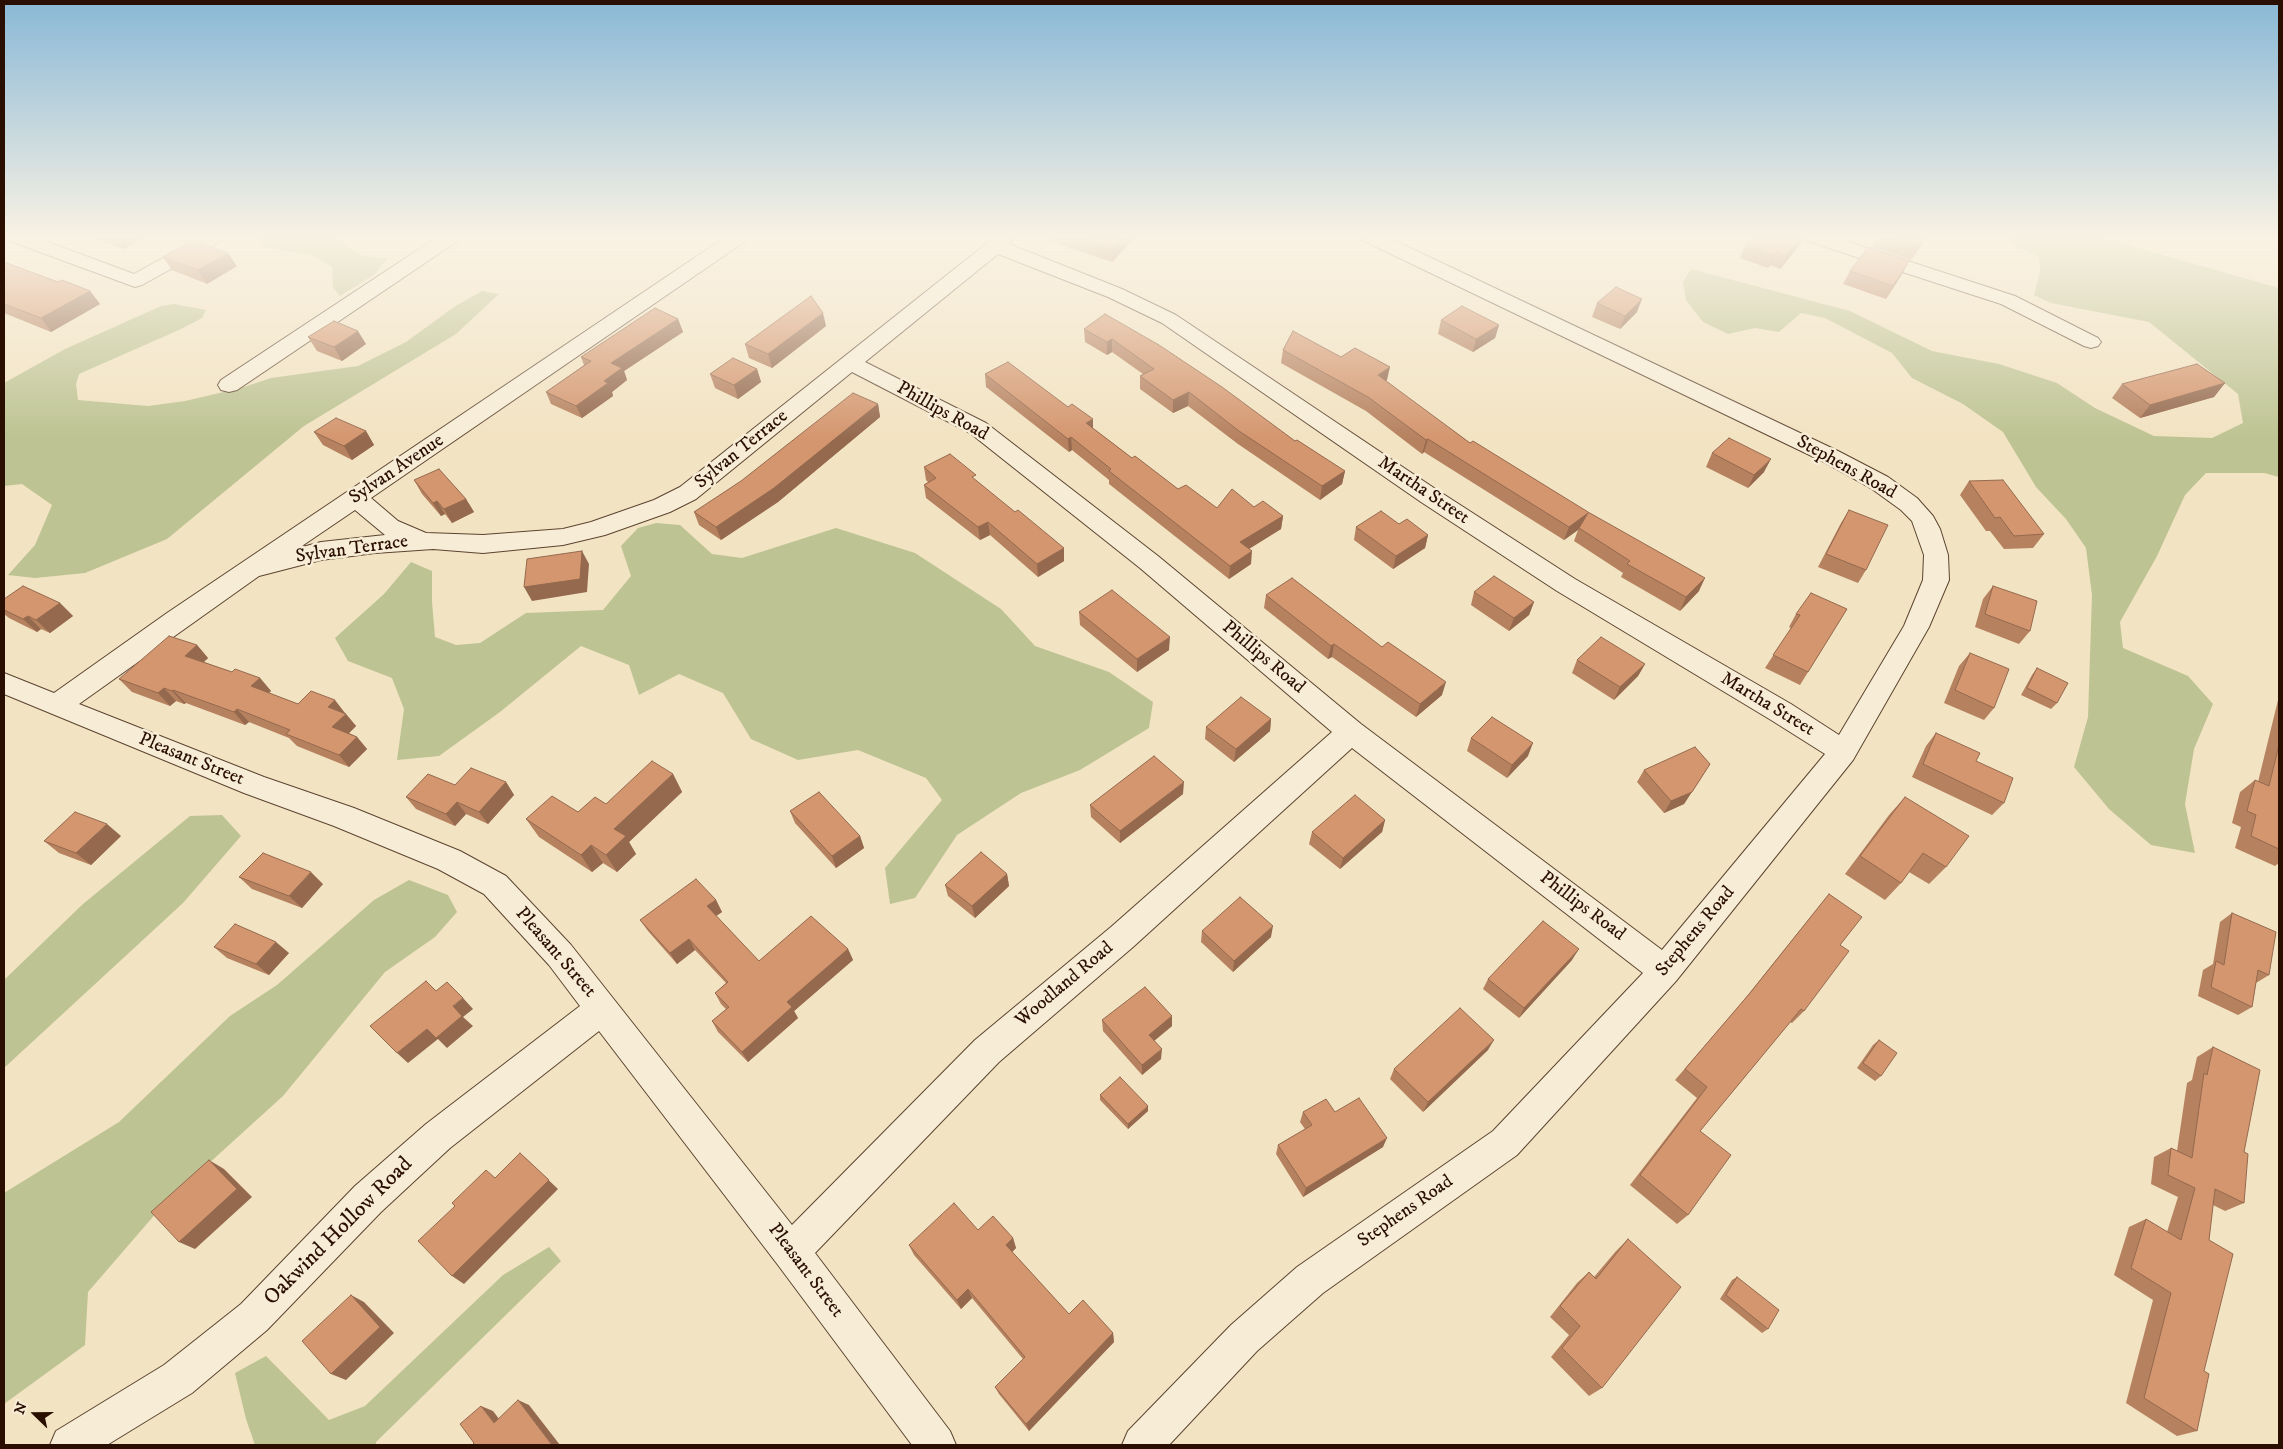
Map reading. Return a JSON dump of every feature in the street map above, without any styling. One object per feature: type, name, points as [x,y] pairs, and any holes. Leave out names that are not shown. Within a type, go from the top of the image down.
[{"type":"street","points":[[229,385],[351,304]]},
{"type":"street","name":"Sylvan Avenue","points":[[56,706],[176,620],[641,304]]},
{"type":"street","name":"Sylvan Terrace","points":[[252,569],[321,551],[375,544],[424,541],[482,544],[562,537],[596,529],[662,506],[692,489],[924,304]]},
{"type":"street","name":"Martha Street","points":[[1136,304],[1169,319],[1200,338],[1429,496],[1566,585],[1781,712],[1843,752]]},
{"type":"street","name":"Stephens Road","points":[[1142,1445],[1244,1338],[1310,1280],[1505,1143],[1665,971],[1843,752],[1916,627],[1936,580],[1936,554],[1928,528],[1921,516],[1909,504],[1880,483],[1830,456],[1510,304]]},
{"type":"street","points":[[2015,304],[2091,342]]},
{"type":"street","name":"Phillips Road","points":[[850,363],[978,428],[1149,562],[1351,732],[1665,971]]},
{"type":"street","name":"Sylvan Terrace","points":[[356,498],[389,527],[424,541]]},
{"type":"street","name":"Pleasant Street","points":[[4,683],[56,706],[254,784],[344,817],[449,860],[495,885],[560,955],[791,1252],[936,1445]]},
{"type":"street","name":"Woodland Road","points":[[791,1252],[987,1051],[1122,937],[1351,732]]},
{"type":"street","name":"Oakwind Hollow Road","points":[[70,1445],[178,1379],[254,1317],[368,1199],[431,1142],[602,1009]]},
{"type":"green space","points":[[174,304],[206,310],[202,318],[179,330],[79,374],[76,384],[78,400],[148,406],[185,401],[241,388],[271,378],[358,366],[406,342],[460,304],[489,304],[456,334],[304,426],[167,539],[85,573],[35,578],[8,575],[35,545],[52,505],[22,484],[4,486],[4,383],[65,349],[161,306]]},
{"type":"green space","points":[[1689,304],[1822,304],[1850,311],[1932,351],[1999,364],[2057,383],[2095,408],[2154,436],[2212,438],[2243,423],[2238,394],[2149,322],[2054,304],[2279,304],[2279,477],[2264,473],[2206,473],[2185,495],[2157,556],[2120,622],[2123,648],[2188,676],[2213,704],[2194,749],[2185,804],[2195,853],[2151,845],[2109,809],[2074,767],[2088,717],[2092,595],[2086,548],[2066,519],[2036,487],[2003,432],[1963,404],[1912,378],[1892,353],[1825,318],[1801,313],[1779,332],[1755,328],[1728,334],[1703,322]]},
{"type":"green space","points":[[656,523],[680,525],[712,554],[742,558],[836,528],[915,553],[1001,609],[1035,646],[1109,672],[1153,702],[1149,728],[1080,770],[1021,793],[957,835],[915,898],[890,904],[885,868],[942,800],[926,778],[858,750],[798,760],[751,739],[723,693],[679,674],[639,695],[629,665],[581,646],[500,712],[439,756],[397,760],[404,709],[392,678],[348,661],[335,638],[384,594],[411,562],[432,571],[435,637],[456,645],[480,643],[526,613],[603,610],[631,576],[621,546],[638,528]]},
{"type":"green space","points":[[222,815],[241,836],[183,903],[4,1068],[4,980],[83,904],[190,816]]},
{"type":"green space","points":[[409,880],[448,895],[457,912],[435,937],[385,972],[283,1096],[164,1204],[88,1292],[85,1345],[4,1404],[4,1193],[119,1122],[230,1016],[277,985],[374,900]]},
{"type":"green space","points":[[549,1247],[561,1261],[376,1442],[376,1445],[255,1445],[246,1419],[235,1373],[266,1356],[329,1420],[365,1406],[503,1275]]},
{"type":"building","points":[[4,304],[67,304],[41,318]]},
{"type":"building","points":[[801,304],[816,304],[823,313],[768,354],[745,344]]},
{"type":"building","points":[[1598,304],[1637,304],[1625,316]]},
{"type":"building","points":[[1462,306],[1499,325],[1476,339],[1441,320]]},
{"type":"building","points":[[655,308],[678,319],[611,363],[622,368],[604,381],[608,383],[576,406],[546,392],[591,361],[581,357]]},
{"type":"building","points":[[1105,314],[1159,345],[1222,387],[1295,441],[1297,440],[1345,471],[1322,486],[1239,431],[1189,392],[1173,400],[1140,376],[1154,369],[1112,339],[1107,342],[1084,329]]},
{"type":"building","points":[[334,321],[358,331],[334,347],[308,337]]},
{"type":"building","points":[[1293,331],[1341,357],[1355,348],[1390,367],[1378,375],[1470,443],[1473,441],[1588,512],[1705,578],[1686,597],[1627,564],[1630,561],[1579,528],[1588,513],[1569,527],[1428,439],[1426,440],[1368,397],[1283,350]]},
{"type":"building","points":[[733,358],[757,369],[734,385],[710,374]]},
{"type":"building","points":[[1008,362],[1068,407],[1072,404],[1093,419],[1086,423],[1132,458],[1135,456],[1178,489],[1186,485],[1217,508],[1232,489],[1254,507],[1263,501],[1283,516],[1240,542],[1252,551],[1230,566],[1109,471],[1111,469],[1071,437],[1068,439],[985,374]]},
{"type":"building","points":[[2197,364],[2225,383],[2150,405],[2122,384]]},
{"type":"building","points":[[853,393],[878,404],[774,488],[716,527],[694,512],[741,481]]},
{"type":"building","points":[[336,418],[366,431],[344,446],[314,432]]},
{"type":"building","points":[[1729,438],[1771,459],[1754,475],[1712,453]]},
{"type":"building","points":[[950,454],[976,475],[972,477],[1015,512],[1018,510],[1064,548],[1037,564],[988,522],[978,527],[924,485],[936,478],[924,467]]},
{"type":"building","points":[[439,469],[466,499],[444,509],[437,501],[433,503],[414,480]]},
{"type":"building","points":[[2003,480],[2044,534],[2014,536],[2000,517],[1995,518],[1969,481]]},
{"type":"building","points":[[1849,510],[1888,525],[1866,570],[1826,554]]},
{"type":"building","points":[[1381,511],[1399,524],[1407,519],[1428,535],[1396,556],[1356,527]]},
{"type":"building","points":[[582,551],[580,579],[524,587],[527,559]]},
{"type":"building","points":[[1494,576],[1534,602],[1514,618],[1474,592]]},
{"type":"building","points":[[1292,578],[1382,647],[1388,642],[1446,682],[1420,704],[1334,644],[1331,646],[1266,595]]},
{"type":"building","points":[[23,586],[60,603],[36,620],[28,616],[23,619],[4,610],[4,599]]},
{"type":"building","points":[[1993,586],[2037,601],[2030,631],[1985,614]]},
{"type":"building","points":[[1112,590],[1170,637],[1137,659],[1079,612]]},
{"type":"building","points":[[1811,593],[1847,609],[1808,672],[1773,655],[1800,615],[1796,614]]},
{"type":"building","points":[[169,636],[197,645],[185,656],[232,672],[235,669],[260,678],[251,686],[298,704],[311,691],[335,700],[328,707],[346,714],[332,727],[357,737],[339,755],[286,734],[290,730],[237,709],[234,712],[164,688],[158,693],[119,679]]},
{"type":"building","points":[[1601,637],[1645,664],[1620,687],[1577,660]]},
{"type":"building","points":[[1970,653],[2009,669],[1994,708],[1955,690]]},
{"type":"building","points":[[2037,668],[2068,683],[2057,703],[2027,688]]},
{"type":"building","points":[[1241,697],[1271,719],[1236,749],[1206,727]]},
{"type":"building","points":[[1492,717],[1533,743],[1512,765],[1471,738]]},
{"type":"building","points":[[1936,733],[1980,753],[1976,761],[2013,778],[2004,803],[1923,764]]},
{"type":"building","points":[[2279,745],[2279,849],[2251,836],[2256,815],[2247,811],[2255,780],[2269,786]]},
{"type":"building","points":[[1695,747],[1710,764],[1692,792],[1671,801],[1644,770]]},
{"type":"building","points":[[1154,756],[1184,782],[1120,831],[1090,805]]},
{"type":"building","points":[[652,761],[673,774],[614,829],[626,836],[606,855],[591,845],[581,855],[526,819],[552,796],[578,812],[595,797],[606,804]]},
{"type":"building","points":[[471,768],[506,782],[479,812],[457,802],[446,814],[406,797],[428,774],[455,785]]},
{"type":"building","points":[[819,792],[860,836],[832,856],[790,811]]},
{"type":"building","points":[[1355,795],[1385,820],[1343,858],[1312,832]]},
{"type":"building","points":[[1905,797],[1969,836],[1946,867],[1923,853],[1901,883],[1860,856]]},
{"type":"building","points":[[75,812],[107,824],[76,853],[44,841]]},
{"type":"building","points":[[981,852],[1007,874],[972,906],[945,885]]},
{"type":"building","points":[[263,853],[311,872],[289,896],[239,877]]},
{"type":"building","points":[[696,879],[716,900],[707,906],[759,961],[811,916],[848,949],[787,1002],[792,1007],[742,1052],[712,1021],[729,1007],[715,993],[728,982],[689,939],[670,953],[640,920]]},
{"type":"building","points":[[1829,894],[1862,917],[1840,945],[1849,951],[1804,1011],[1801,1009],[1700,1131],[1731,1155],[1688,1215],[1640,1175],[1707,1087],[1685,1069],[1750,993]]},
{"type":"building","points":[[1240,897],[1273,926],[1234,961],[1202,931]]},
{"type":"building","points":[[2232,913],[2276,932],[2269,975],[2258,970],[2252,1007],[2211,987],[2216,961],[2224,965]]},
{"type":"building","points":[[1543,921],[1579,949],[1524,1008],[1488,979]]},
{"type":"building","points":[[235,924],[276,942],[256,964],[214,947]]},
{"type":"building","points":[[426,981],[436,991],[447,982],[463,998],[453,1006],[462,1016],[436,1038],[427,1029],[397,1053],[370,1026]]},
{"type":"building","points":[[1145,987],[1172,1016],[1149,1035],[1162,1049],[1142,1065],[1102,1020]]},
{"type":"building","points":[[1460,1008],[1494,1040],[1428,1102],[1394,1069]]},
{"type":"building","points":[[1879,1040],[1897,1053],[1881,1076],[1863,1063]]},
{"type":"building","points":[[2213,1047],[2260,1070],[2244,1152],[2248,1154],[2244,1203],[2215,1189],[2209,1240],[2233,1254],[2204,1371],[2209,1374],[2197,1431],[2144,1398],[2171,1293],[2131,1268],[2146,1219],[2181,1240],[2195,1188],[2168,1175],[2171,1148],[2192,1158],[2204,1073],[2207,1075]]},
{"type":"building","points":[[1120,1077],[1148,1106],[1128,1124],[1100,1095]]},
{"type":"building","points":[[1359,1098],[1387,1138],[1306,1188],[1278,1145],[1312,1125],[1303,1112],[1326,1099],[1335,1112]]},
{"type":"building","points":[[520,1153],[549,1180],[452,1276],[418,1241],[455,1206],[452,1203],[486,1170],[495,1178]]},
{"type":"building","points":[[209,1160],[237,1189],[179,1242],[151,1212]]},
{"type":"building","points":[[954,1203],[978,1230],[993,1216],[1013,1238],[1006,1245],[1069,1314],[1083,1300],[1113,1333],[1026,1424],[995,1387],[1025,1357],[968,1289],[957,1300],[909,1245]]},
{"type":"building","points":[[1628,1239],[1681,1287],[1602,1388],[1562,1348],[1580,1326],[1560,1306],[1589,1272],[1596,1279]]},
{"type":"building","points":[[1737,1277],[1779,1310],[1768,1329],[1726,1295]]},
{"type":"building","points":[[351,1295],[380,1327],[331,1374],[302,1341]]},
{"type":"building","points":[[518,1400],[552,1445],[472,1445],[474,1443],[460,1424],[481,1406],[494,1423]]}]
